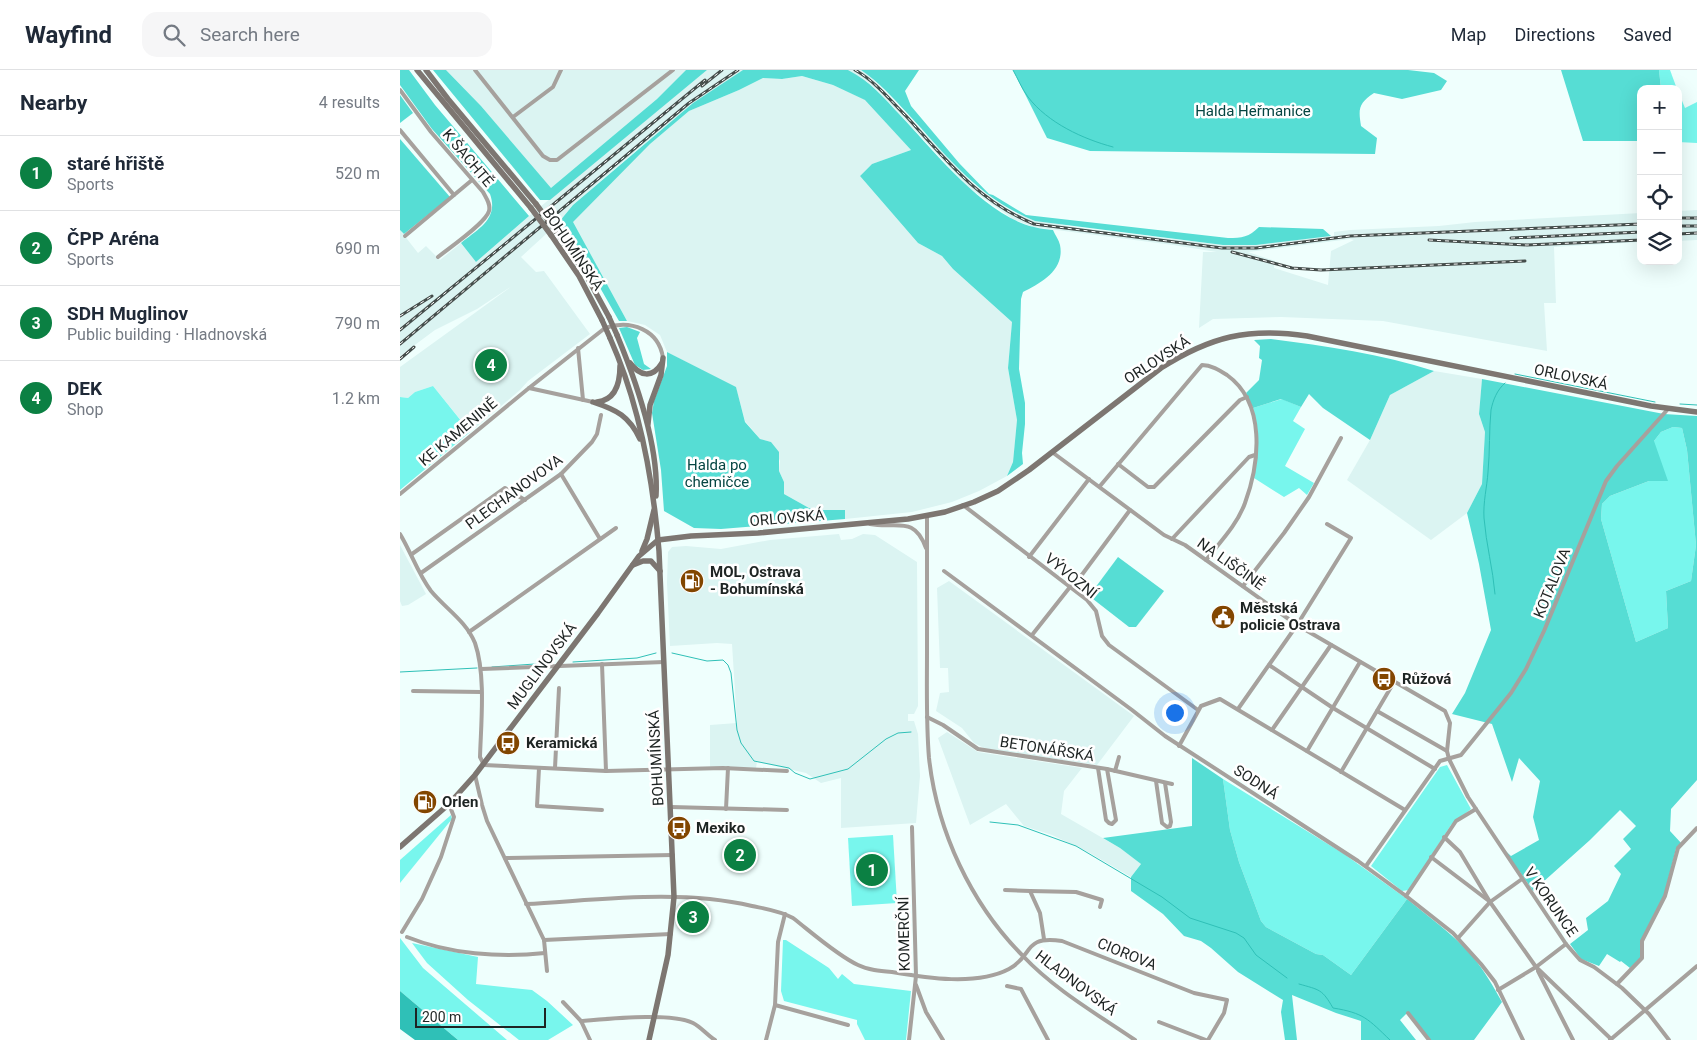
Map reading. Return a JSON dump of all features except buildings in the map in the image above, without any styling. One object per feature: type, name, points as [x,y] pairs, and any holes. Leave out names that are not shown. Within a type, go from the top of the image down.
[{"type":"main road","name":"BOHUMÍNSKÁ","points":[[417,70],[533,206]]},
{"type":"main road","name":"BOHUMÍNSKÁ","points":[[426,70],[585,273],[617,335],[636,385],[648,431],[657,481],[655,502]]},
{"type":"main road","name":"BOHUMÍNSKÁ","points":[[554,233],[579,276],[620,359],[634,402],[655,502],[670,770],[674,897],[671,934],[649,1040]]},
{"type":"main road","name":"ORLOVSKÁ","points":[[658,540],[691,536],[758,533],[927,516],[963,505],[998,490],[1052,452],[1137,385],[1184,354],[1223,338],[1263,333],[1286,333],[1329,340],[1668,409],[1697,412]]},
{"type":"main road","points":[[624,352],[633,367],[642,374],[658,369],[663,358]]},
{"type":"main road","points":[[648,431],[650,405],[661,375],[663,358]]},
{"type":"main road","points":[[593,402],[609,398],[618,387],[620,359]]},
{"type":"main road","points":[[593,402],[620,413],[636,431],[645,449]]},
{"type":"main road","points":[[641,553],[647,539],[655,502]]},
{"type":"main road","name":"MUGLINOVSKÁ","points":[[400,847],[449,804],[484,765],[641,553],[658,540]]},
{"type":"main road","points":[[633,565],[643,561],[651,561],[660,570]]},
{"type":"street","points":[[475,70],[543,156],[550,160],[557,160],[673,70]]},
{"type":"street","points":[[513,118],[553,87],[561,70]]},
{"type":"street","name":"K ŠACHTĚ","points":[[400,90],[431,132],[483,192],[489,204],[489,212],[482,222],[438,258]]},
{"type":"street","points":[[400,130],[454,195]]},
{"type":"street","points":[[405,236],[472,180]]},
{"type":"street","name":"KE KAMENINĚ","points":[[400,494],[600,331],[615,324],[637,327],[657,340],[662,348],[663,358]]},
{"type":"street","points":[[578,348],[583,400]]},
{"type":"street","points":[[1100,486],[1202,364],[1221,371],[1233,380],[1246,397],[1255,424],[1255,455],[1252,479],[1244,504],[1234,524],[1206,560]]},
{"type":"street","points":[[529,388],[593,402]]},
{"type":"street","points":[[1118,464],[1148,487],[1154,487],[1240,400],[1246,397]]},
{"type":"street","name":"KOTALOVA","points":[[1449,759],[1461,755],[1511,694],[1526,669],[1544,631],[1606,481],[1668,409]]},
{"type":"street","name":"PLECHANOVOVA","points":[[421,573],[561,474],[592,442],[600,426],[601,415]]},
{"type":"street","points":[[1243,586],[1284,533],[1309,496],[1341,438]]},
{"type":"street","name":"NA LIŠČINĚ","points":[[1052,452],[1164,535],[1185,545],[1297,625],[1442,709],[1446,713],[1451,725],[1447,750]]},
{"type":"street","points":[[1172,539],[1248,458],[1255,455]]},
{"type":"street","points":[[561,474],[600,539]]},
{"type":"street","points":[[1029,557],[1089,479]]},
{"type":"street","points":[[412,554],[504,488],[525,500]]},
{"type":"street","name":"VÝVOZNÍ","points":[[963,505],[1087,600],[1096,612],[1102,636],[1109,645],[1198,710]]},
{"type":"street","points":[[1032,635],[1074,584],[1130,510]]},
{"type":"street","points":[[927,516],[927,718],[935,790],[946,834],[958,861],[975,893],[993,920],[1023,957],[1029,948],[1044,939],[1040,913],[1030,891]]},
{"type":"street","points":[[865,523],[909,526],[921,536],[927,552]]},
{"type":"street","points":[[1238,710],[1297,625],[1351,538],[1327,524]]},
{"type":"street","points":[[469,632],[616,528]]},
{"type":"street","points":[[400,534],[432,592],[456,615],[469,632],[475,644],[481,669],[480,757],[484,765],[606,771],[728,768],[787,771]]},
{"type":"street","name":"SODNÁ","points":[[944,571],[1179,746],[1366,866],[1458,938],[1481,964],[1498,990],[1523,1040]]},
{"type":"street","points":[[1272,730],[1331,645]]},
{"type":"street","points":[[481,669],[664,662]]},
{"type":"street","points":[[1307,751],[1360,662]]},
{"type":"street","points":[[602,664],[606,771]]},
{"type":"street","points":[[1269,665],[1333,708],[1435,769]]},
{"type":"street","points":[[1341,772],[1394,682]]},
{"type":"street","points":[[555,768],[560,688]]},
{"type":"street","points":[[413,691],[481,692]]},
{"type":"street","points":[[1179,746],[1201,706],[1220,698],[1405,810]]},
{"type":"street","points":[[1377,711],[1447,750]]},
{"type":"street","name":"BETONÁŘSKÁ","points":[[927,718],[942,725],[978,750],[1098,768],[1172,784]]},
{"type":"street","name":"V KORUNCE","points":[[1447,750],[1449,759],[1476,809],[1566,944],[1580,960],[1594,967],[1644,1009],[1669,1040]]},
{"type":"street","points":[[1115,771],[1118,757]]},
{"type":"street","points":[[1366,866],[1440,761],[1449,759]]},
{"type":"street","points":[[539,768],[537,806],[602,810]]},
{"type":"street","points":[[726,809],[728,768]]},
{"type":"street","points":[[1098,768],[1106,820],[1112,824],[1116,820],[1108,770]]},
{"type":"street","points":[[475,775],[482,805],[544,940],[547,971]]},
{"type":"street","points":[[1156,781],[1162,823],[1168,827],[1171,822],[1165,783]]},
{"type":"street","points":[[402,932],[422,899],[441,857],[454,817],[449,804]]},
{"type":"street","points":[[671,807],[787,810]]},
{"type":"street","points":[[1406,896],[1456,821],[1476,809]]},
{"type":"street","name":"KOMERČNÍ","points":[[909,1040],[916,983],[912,827]]},
{"type":"street","points":[[1616,984],[1642,958],[1642,941],[1665,896],[1678,848],[1697,828]]},
{"type":"street","points":[[1444,837],[1460,852],[1490,902],[1536,967],[1573,1040]]},
{"type":"street","points":[[505,858],[673,855]]},
{"type":"street","points":[[1431,857],[1490,902]]},
{"type":"street","points":[[1458,938],[1490,902],[1522,879]]},
{"type":"street","points":[[1005,890],[1076,892],[1102,900],[1100,906]]},
{"type":"street","name":"HLADNOVSKÁ","points":[[526,904],[674,897],[736,903],[784,914],[860,966],[916,976],[978,978],[1008,970],[1023,957],[1074,999],[1135,1040]]},
{"type":"street","points":[[766,1040],[775,1005],[778,942],[784,914]]},
{"type":"street","points":[[544,940],[671,934]]},
{"type":"street","points":[[407,936],[421,942],[462,950],[518,956],[545,953]]},
{"type":"street","name":"CIOROVA","points":[[1044,939],[1062,941],[1194,993],[1227,1000],[1224,1013],[1207,1040]]},
{"type":"street","points":[[1498,990],[1536,967],[1566,944]]},
{"type":"street","points":[[1536,967],[1610,1040],[1644,1009],[1697,966]]},
{"type":"street","points":[[916,983],[926,1012],[943,1040]]},
{"type":"street","points":[[1007,986],[1021,989],[1048,1040]]},
{"type":"street","points":[[564,1002],[580,1021],[590,1040]]},
{"type":"street","points":[[775,1005],[848,1025]]},
{"type":"street","points":[[1408,1013],[1429,1040]]},
{"type":"street","points":[[580,1021],[654,1018],[690,1022],[715,1040]]},
{"type":"street","points":[[1159,1022],[1207,1040]]},
{"type":"shaded area","points":[[446,70],[686,70],[657,99],[551,189],[481,106]]},
{"type":"shaded area","points":[[707,70],[744,70],[693,103],[573,205],[557,224],[521,257],[536,272],[544,271],[590,334],[528,381],[475,428],[472,426],[468,429],[433,386],[415,392],[408,398],[400,397],[400,367],[512,286],[477,309],[435,330],[400,356],[400,230],[418,253],[426,246],[440,260],[461,243],[476,262]]},
{"type":"shaded area","points":[[848,70],[861,70],[871,77],[973,184],[997,202],[1016,214],[1072,227],[1223,245],[1243,245],[1334,236],[1334,232],[1350,230],[1637,213],[1637,242],[1554,247],[1556,303],[1544,303],[1547,351],[1383,321],[1281,317],[1213,319],[1199,328],[1203,252],[1217,252],[1033,227],[1013,219],[969,188],[877,90]],"holes":[[[1354,240],[1331,251],[1328,285],[1274,268],[1275,261],[1248,252]]]},
{"type":"shaded area","points":[[1659,70],[1670,70],[1676,85],[1661,85]]},
{"type":"shaded area","points":[[802,76],[833,85],[866,100],[911,150],[872,164],[860,176],[918,243],[942,256],[953,269],[1012,322],[1008,368],[1017,420],[1013,462],[1007,476],[979,491],[952,502],[912,512],[845,519],[845,510],[809,508],[784,494],[784,482],[779,471],[780,461],[771,442],[760,439],[745,421],[736,388],[667,352],[660,335],[645,325],[627,321],[572,222],[650,144],[689,111],[763,78],[782,79]]},
{"type":"shaded area","points":[[1682,101],[1685,108],[1697,102],[1697,143],[1682,142]]},
{"type":"shaded area","points":[[1697,210],[1697,240],[1682,241],[1682,211]]},
{"type":"shaded area","points":[[1434,371],[1482,379],[1479,414],[1485,432],[1482,484],[1467,513],[1431,540],[1347,480],[1370,440],[1390,395]]},
{"type":"shaded area","points":[[433,386],[470,432],[400,490],[400,397],[408,398],[415,392]]},
{"type":"shaded area","points":[[1282,399],[1301,407],[1293,421],[1305,429],[1285,466],[1314,483],[1307,495],[1299,488],[1284,497],[1254,478],[1257,443],[1253,408]]},
{"type":"shaded area","points":[[1673,427],[1682,428],[1687,450],[1696,545],[1691,581],[1666,591],[1668,628],[1636,642],[1601,519],[1602,504],[1610,496],[1649,481],[1654,441],[1661,432]]},
{"type":"shaded area","points":[[839,534],[841,540],[852,539],[863,534],[875,535],[917,562],[918,706],[914,714],[908,714],[908,721],[914,721],[918,734],[920,776],[916,823],[841,828],[841,778],[821,783],[806,773],[757,762],[756,768],[710,768],[710,725],[737,723],[732,644],[670,646],[667,583],[668,552],[672,547],[686,546],[721,549],[770,540]]},
{"type":"shaded area","points":[[400,545],[426,594],[408,605],[402,606],[400,601]]},
{"type":"shaded area","points":[[949,581],[1134,716],[1097,765],[986,749],[974,743],[962,728],[936,711],[940,693],[949,692],[948,668],[940,668],[937,588]]},
{"type":"shaded area","points":[[947,732],[978,752],[1082,768],[1064,791],[1061,814],[1120,848],[1141,864],[1131,877],[1088,852],[1052,835],[1024,826],[1006,804],[970,825],[938,738]]},
{"type":"shaded area","points":[[1447,765],[1471,809],[1451,825],[1409,890],[1402,891],[1371,866],[1440,767]]},
{"type":"shaded area","points":[[1223,779],[1344,854],[1407,899],[1351,975],[1323,955],[1316,954],[1266,927],[1261,921],[1239,862],[1230,830]]},
{"type":"shaded area","points":[[451,815],[452,819],[400,883],[400,860]]},
{"type":"shaded area","points":[[893,835],[897,903],[852,906],[848,838]]},
{"type":"shaded area","points":[[400,938],[423,968],[507,1040],[458,1040],[400,991]]},
{"type":"shaded area","points":[[783,940],[786,940],[829,968],[838,979],[842,974],[854,984],[911,991],[906,1040],[865,1040],[857,1020],[784,1001],[781,991]]},
{"type":"shaded area","points":[[412,943],[478,957],[476,984],[532,990],[573,1025],[548,1040],[519,1040],[468,1000],[427,963]]},
{"type":"shaded area","points":[[400,991],[458,1040],[415,1040],[400,1029]]},
{"type":"green space","points":[[400,70],[409,70],[435,105],[529,216],[476,262],[461,243],[480,228],[489,217],[492,210],[490,194],[432,129],[400,85]]},
{"type":"green space","points":[[433,70],[446,70],[481,106],[551,188],[657,99],[686,70],[707,70],[550,200],[540,200]]},
{"type":"green space","points":[[743,70],[848,70],[856,74],[876,90],[944,163],[979,196],[997,210],[1016,221],[1037,228],[1053,230],[1060,245],[1061,254],[1059,262],[1044,280],[1023,292],[1021,299],[1019,369],[1025,403],[1023,464],[1007,476],[1013,462],[1017,420],[1008,368],[1012,322],[953,269],[942,256],[918,243],[860,176],[872,164],[911,150],[865,100],[833,85],[802,76],[782,79],[763,78],[689,111],[650,144],[573,222],[627,321],[619,321],[582,256],[583,253],[559,222],[573,205],[693,103]]},
{"type":"green space","points":[[861,70],[919,70],[905,91],[911,106],[959,163],[989,194],[1026,215],[1228,238],[1245,236],[1259,227],[1323,229],[1331,236],[1256,245],[1223,245],[1035,221],[1015,212],[981,189],[951,161],[886,90]]},
{"type":"green space","name":"Halda Heřmanice","points":[[1013,70],[1408,70],[1434,73],[1447,81],[1441,90],[1402,99],[1374,93],[1365,100],[1360,110],[1361,126],[1377,138],[1375,154],[1090,151],[1047,138]]},
{"type":"green space","points":[[1561,70],[1659,70],[1661,85],[1637,85],[1637,141],[1583,141]]},
{"type":"green space","points":[[400,95],[413,113],[400,123]]},
{"type":"green space","points":[[400,139],[450,197],[404,234],[400,230]]},
{"type":"green space","points":[[627,327],[640,332],[637,338],[644,364],[651,369],[643,370],[635,365],[619,328]]},
{"type":"green space","points":[[1271,339],[1374,355],[1434,371],[1390,395],[1370,440],[1323,408],[1309,394],[1301,407],[1281,399],[1253,408],[1246,393],[1259,380],[1262,360],[1259,358],[1260,346],[1254,340]]},
{"type":"green space","name":"Halda po chemičce","points":[[667,352],[736,387],[745,422],[760,439],[771,442],[779,452],[779,471],[784,482],[784,494],[809,508],[845,510],[845,519],[721,529],[694,528],[664,511],[661,470],[652,413],[654,401],[667,366]]},
{"type":"green space","points":[[1482,379],[1664,414],[1697,416],[1697,780],[1671,809],[1670,831],[1682,844],[1676,849],[1664,895],[1641,940],[1641,957],[1630,968],[1607,954],[1599,966],[1581,959],[1570,944],[1588,930],[1586,918],[1608,901],[1621,874],[1614,866],[1631,849],[1623,839],[1636,826],[1620,810],[1590,840],[1533,891],[1499,845],[1511,856],[1539,840],[1533,817],[1540,781],[1519,758],[1512,782],[1492,724],[1452,714],[1465,693],[1491,630],[1479,564],[1467,513],[1482,484],[1485,432],[1479,414]],"holes":[[[1673,427],[1682,428],[1687,450],[1696,545],[1691,581],[1666,591],[1668,628],[1636,642],[1601,519],[1602,504],[1610,496],[1649,481],[1668,481],[1654,441],[1661,432]]]},
{"type":"green space","points":[[1118,557],[1164,591],[1136,627],[1129,627],[1093,599],[1092,592]]},
{"type":"green space","points":[[1192,758],[1223,779],[1230,830],[1239,862],[1261,921],[1266,927],[1316,954],[1323,955],[1351,975],[1407,899],[1465,948],[1484,972],[1502,1002],[1474,1040],[1430,1040],[1408,1012],[1400,1020],[1416,1040],[1361,1040],[1361,1021],[1292,995],[1297,1040],[1285,1040],[1281,1012],[1283,1000],[1238,972],[1201,941],[1184,936],[1163,914],[1131,891],[1131,877],[1141,864],[1103,838],[1192,826]]},
{"type":"waterway","points":[[1013,70],[1028,97],[1046,115],[1078,135],[1113,147]]},
{"type":"waterway","points":[[1515,374],[1655,402]]},
{"type":"waterway","points":[[1495,594],[1485,528],[1484,506],[1489,464],[1491,410],[1496,395],[1505,383]]},
{"type":"waterway","points":[[1680,404],[1697,405]]},
{"type":"waterway","points":[[573,662],[637,658],[656,653]]},
{"type":"waterway","points":[[672,653],[707,661],[723,660],[728,665],[731,673],[737,730],[741,743],[754,761],[789,768],[795,773],[810,779],[848,769],[886,739],[898,733],[911,732]]},
{"type":"waterway","points":[[492,667],[549,663]]},
{"type":"waterway","points":[[400,672],[477,668]]},
{"type":"waterway","points":[[990,822],[1018,825],[1076,846],[1162,897],[1190,918],[1236,933],[1244,938],[1256,955],[1287,978]]},
{"type":"waterway","points":[[1299,984],[1320,991],[1333,1008],[1352,1012],[1365,1018],[1390,1040]]},
{"type":"railway","points":[[702,86],[722,70]]},
{"type":"railway","points":[[400,344],[689,103],[738,70]]},
{"type":"railway","points":[[855,70],[882,91],[949,163],[979,191],[1014,215],[1034,224],[1222,248],[1256,248],[1350,236],[1637,224]]},
{"type":"railway","points":[[400,330],[705,80]]},
{"type":"railway","points":[[1682,218],[1697,218]]},
{"type":"railway","points":[[1682,226],[1697,226]]},
{"type":"railway","points":[[1511,238],[1637,232]]},
{"type":"railway","points":[[1682,234],[1697,233]]},
{"type":"railway","points":[[1429,240],[1527,245],[1637,240]]},
{"type":"railway","points":[[1232,252],[1292,268],[1321,270],[1525,261]]},
{"type":"railway","points":[[400,316],[432,296]]},
{"type":"railway","points":[[400,359],[414,347]]},
{"type":"place","name":"DEK","points":[[491,365]]},
{"type":"place","name":"MOL, Ostrava - Bohumínská","points":[[692,581]]},
{"type":"place","name":"Městská policie Ostrava","points":[[1223,617]]},
{"type":"place","name":"Růžová","points":[[1384,679]]},
{"type":"place","name":"Keramická","points":[[508,743]]},
{"type":"place","name":"Orlen","points":[[425,802]]},
{"type":"place","name":"Mexiko","points":[[679,828]]},
{"type":"place","name":"ČPP Aréna","points":[[740,855]]},
{"type":"place","name":"staré hřiště","points":[[872,870]]},
{"type":"place","name":"SDH Muglinov","points":[[693,917]]}]
